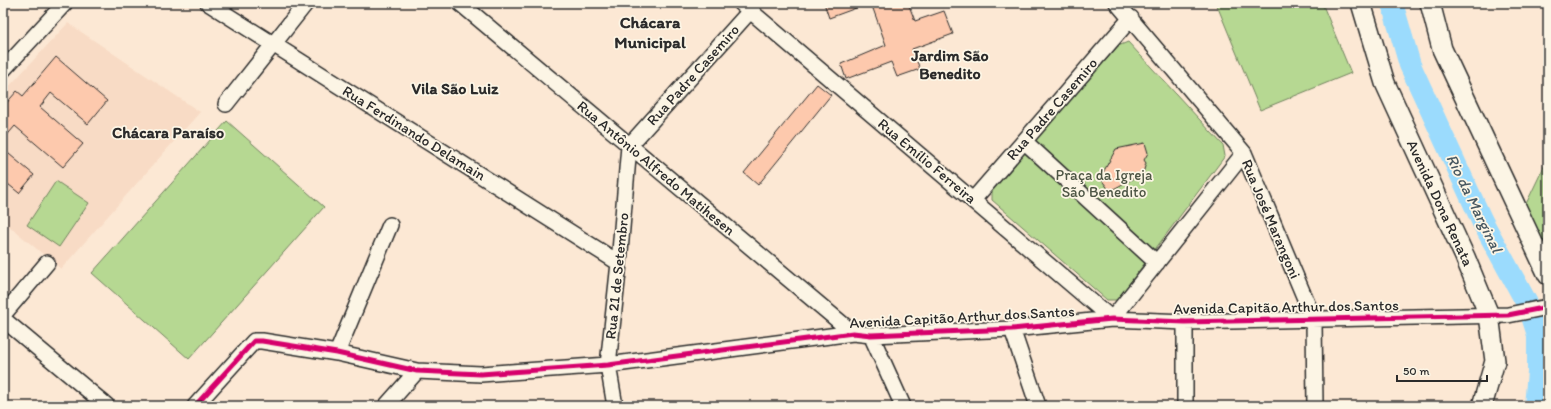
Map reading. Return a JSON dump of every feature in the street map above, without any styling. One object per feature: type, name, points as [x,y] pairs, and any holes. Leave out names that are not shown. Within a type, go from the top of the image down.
[{"type":"main road","name":"Avenida Dona Renata","points":[[1361,3],[1384,83],[1465,257],[1499,315],[1495,361],[1482,406]]},
{"type":"main road","points":[[1430,3],[1442,49],[1548,275]]},
{"type":"street","points":[[3,70],[65,3]]},
{"type":"street","name":"Rua Ferdinando Delamain","points":[[208,3],[619,263]]},
{"type":"street","points":[[226,104],[306,3]]},
{"type":"street","name":"Rua Antônio Alfredo Matihesen","points":[[460,3],[854,333]]},
{"type":"street","name":"Rua José Marangoni","points":[[1117,3],[1244,152],[1314,320],[1315,406]]},
{"type":"street","name":"Rua Padre Casemiro","points":[[629,146],[749,6]]},
{"type":"street","name":"Rua Emílio Ferreira","points":[[749,6],[1112,320]]},
{"type":"street","name":"Rua Padre Casemiro","points":[[973,200],[1130,18]]},
{"type":"street","points":[[1024,141],[1157,263]]},
{"type":"street","name":"Rua 21 de Setembro","points":[[615,406],[608,365],[619,263],[629,146]]},
{"type":"street","points":[[1112,320],[1244,152]]},
{"type":"street","points":[[337,353],[390,225]]},
{"type":"street","points":[[3,315],[47,263]]},
{"type":"street","name":"Avenida Capitão Arthur dos Santos","points":[[195,406],[254,341],[337,353],[417,371],[481,374],[608,365],[854,333],[871,335],[1012,329],[1112,320],[1185,322],[1499,315],[1545,308]]},
{"type":"street","points":[[3,320],[107,406]]},
{"type":"street","points":[[1185,322],[1185,406]]},
{"type":"street","points":[[1012,329],[1038,406]]},
{"type":"street","points":[[871,335],[903,406]]},
{"type":"street","points":[[386,406],[417,371]]},
{"type":"shaded area","points":[[68,23],[200,112],[61,269],[3,221],[3,93]]},
{"type":"green space","points":[[1216,3],[1322,3],[1351,73],[1260,110]]},
{"type":"green space","name":"Praça da Igreja São Benedito","points":[[1128,42],[1223,145],[1225,156],[1117,300],[1107,300],[992,200],[992,190],[1118,46]]},
{"type":"green space","points":[[227,121],[324,207],[189,359],[92,273]]},
{"type":"green space","points":[[1548,158],[1548,255],[1525,206]]},
{"type":"green space","points":[[56,181],[89,203],[59,247],[27,225]]},
{"type":"building","points":[[824,3],[867,3],[867,4],[829,18]]},
{"type":"building","points":[[871,3],[908,3],[915,21],[944,11],[953,34],[912,49],[920,69],[897,77],[891,62],[846,79],[841,64],[886,45]]},
{"type":"building","points":[[56,57],[107,101],[88,124],[51,93],[40,107],[83,144],[63,167],[15,126],[3,140],[3,107],[17,91],[23,96]]},
{"type":"building","points":[[817,84],[831,95],[758,185],[744,173]]},
{"type":"building","points":[[1145,143],[1148,153],[1144,160],[1146,163],[1143,173],[1110,191],[1100,178],[1116,149]]},
{"type":"building","points":[[3,149],[34,175],[19,193],[3,180]]},
{"type":"waterway","name":"Rio da Marginal","points":[[1392,3],[1410,65],[1482,221],[1529,307],[1538,335],[1538,372],[1535,406]]},
{"type":"cycle path","points":[[195,406],[254,341],[337,353],[417,371],[481,374],[608,365],[853,333],[871,335],[1012,329],[1112,319],[1185,322],[1508,315],[1548,307]]},
{"type":"district","name":"Chácara Municipal","points":[[650,32]]},
{"type":"district","name":"Jardim São Benedito","points":[[950,64]]},
{"type":"district","name":"Vila São Luiz","points":[[455,88]]},
{"type":"district","name":"Chácara Paraíso","points":[[168,132]]}]
